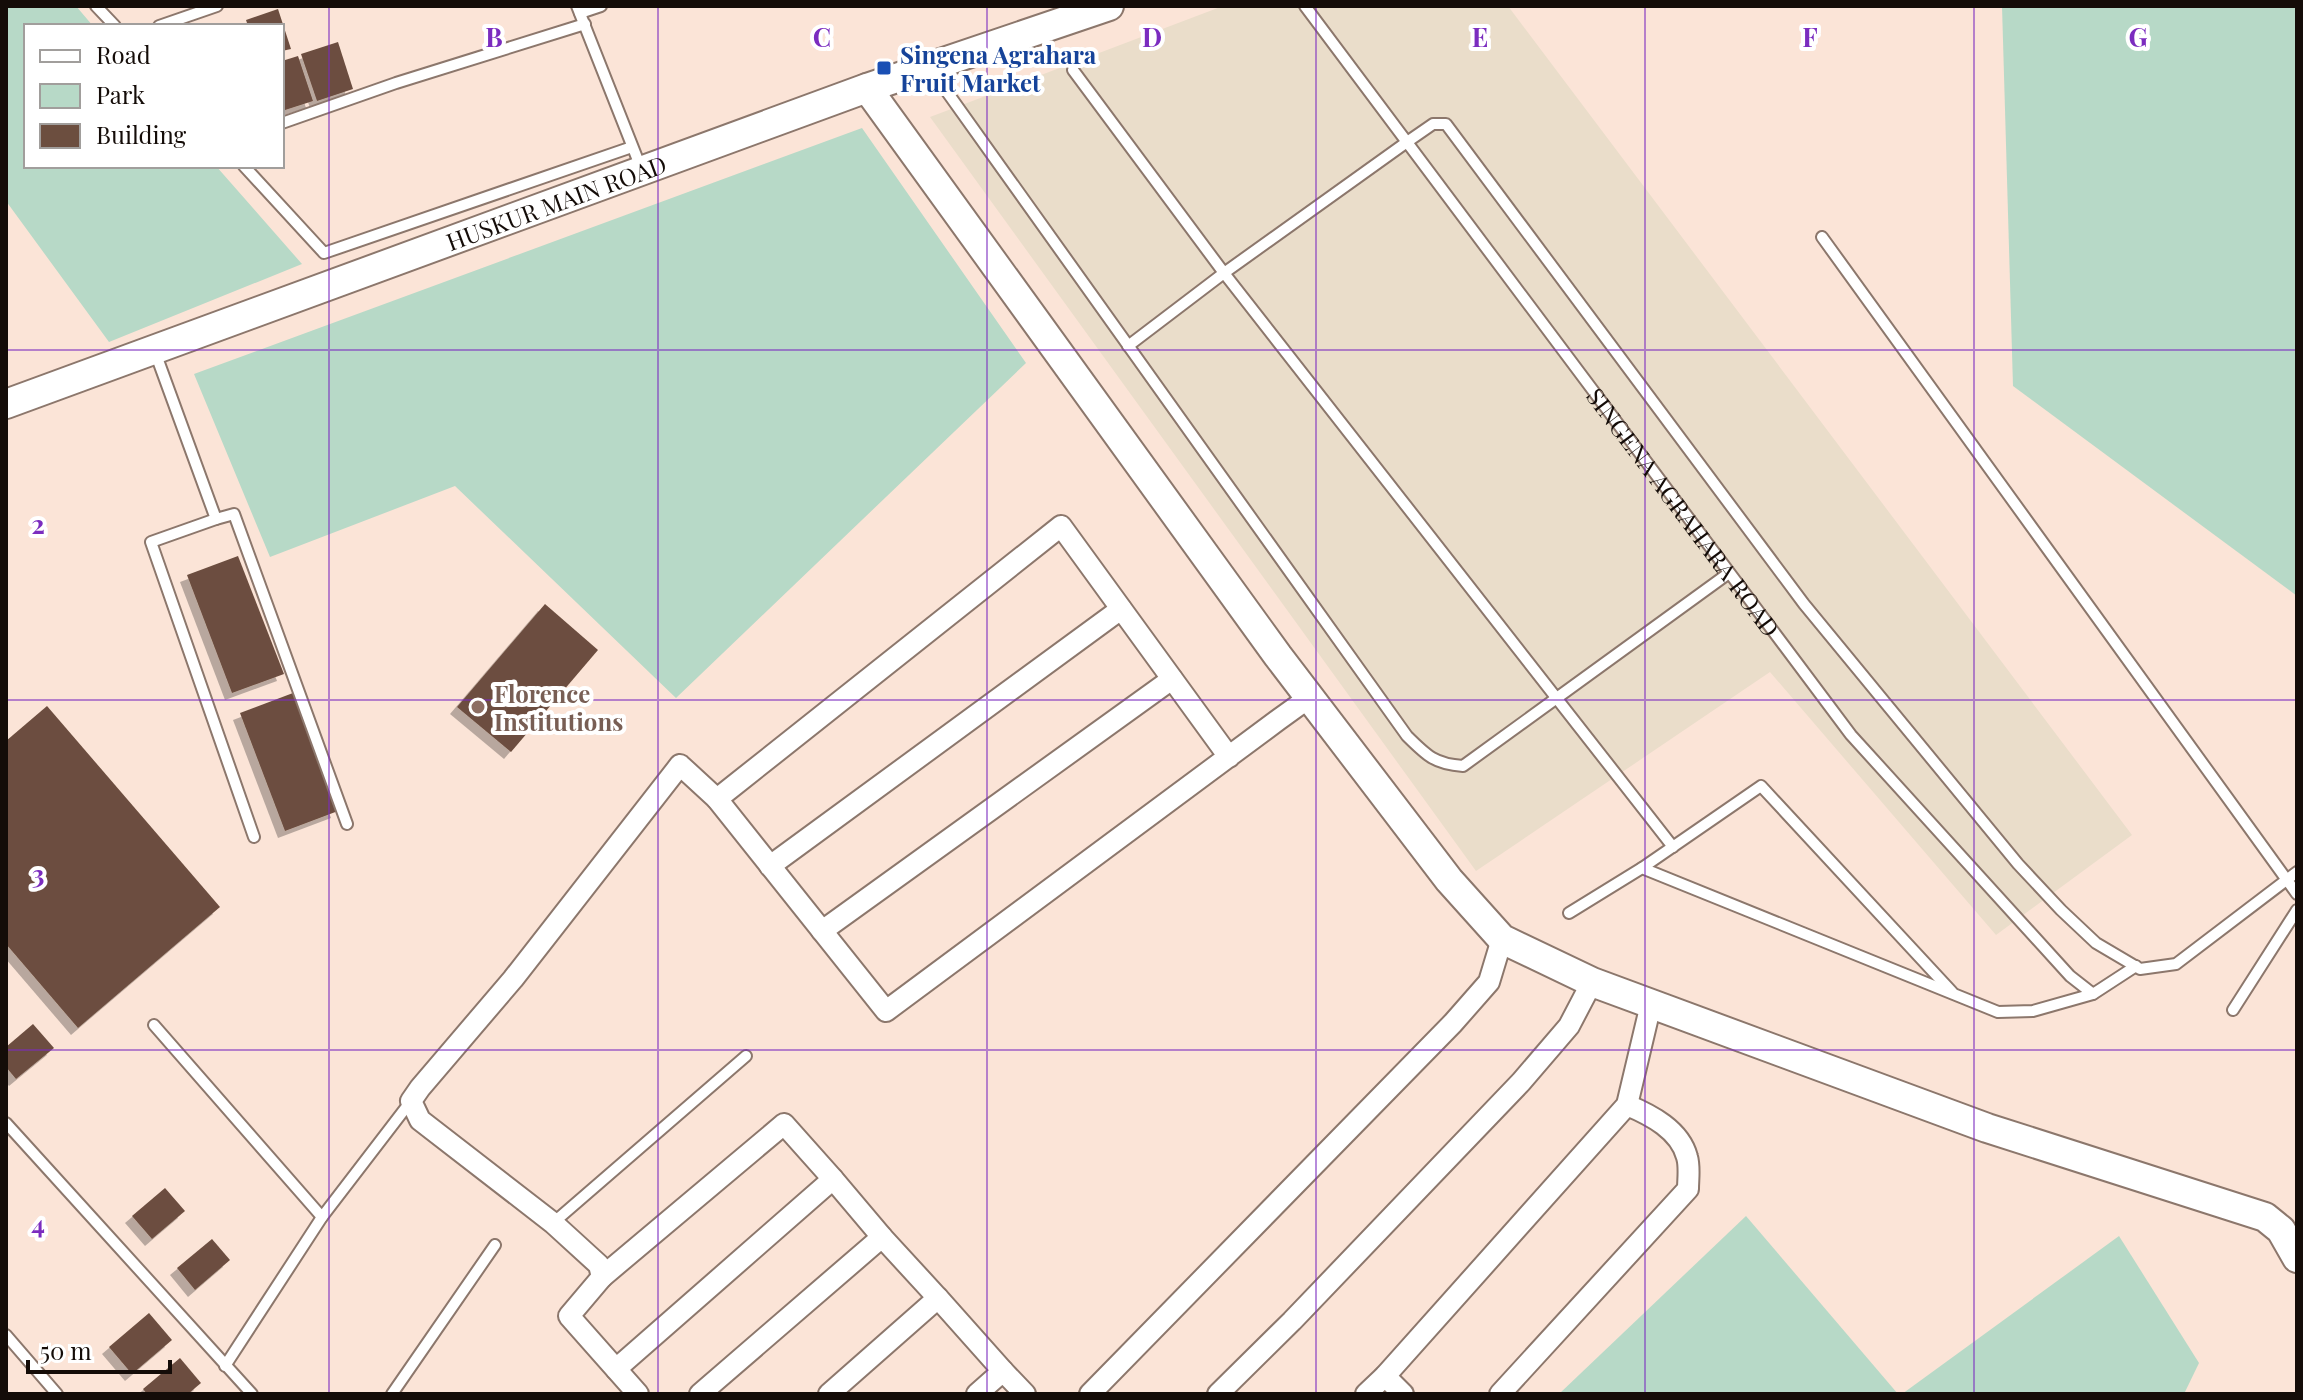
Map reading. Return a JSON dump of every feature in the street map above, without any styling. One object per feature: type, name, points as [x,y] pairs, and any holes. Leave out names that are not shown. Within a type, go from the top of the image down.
[{"type":"street","name":"HUSKUR MAIN ROAD","points":[[6,404],[155,350],[637,158],[867,88],[1109,6]]},
{"type":"street","points":[[867,88],[1310,697],[1449,880],[1502,939],[1592,982],[1987,1128],[2265,1217],[2281,1230],[2297,1258]]},
{"type":"street","points":[[717,799],[1061,526],[1229,757]]},
{"type":"street","points":[[770,866],[1121,609]]},
{"type":"street","points":[[822,931],[1172,679]]},
{"type":"street","points":[[602,1277],[599,1265],[553,1223],[420,1120],[411,1101],[513,979],[680,765],[717,799],[886,1011],[1310,697]]},
{"type":"street","points":[[1090,1394],[1453,1023],[1489,982],[1502,939]]},
{"type":"street","points":[[1218,1394],[1521,1082],[1569,1026],[1592,982]]},
{"type":"street","points":[[1366,1394],[1627,1105],[1651,1004]]},
{"type":"street","points":[[1500,1394],[1688,1189],[1687,1158],[1675,1135],[1648,1114],[1627,1105]]},
{"type":"street","points":[[638,1394],[569,1316],[602,1277],[784,1124],[1025,1394]]},
{"type":"street","points":[[616,1369],[833,1179]]},
{"type":"street","points":[[700,1394],[882,1237]]},
{"type":"street","points":[[829,1394],[938,1298]]},
{"type":"street","points":[[977,1394],[1003,1371]]},
{"type":"street","points":[[1385,1376],[1403,1394]]},
{"type":"lane","points":[[96,6],[113,24]]},
{"type":"lane","points":[[165,24],[217,6]]},
{"type":"lane","points":[[246,168],[324,253],[637,158],[579,9],[601,6]]},
{"type":"lane","name":"SINGENA AGRAHARA ROAD","points":[[1305,6],[1851,735],[2070,976],[2093,994]]},
{"type":"lane","points":[[284,122],[396,83],[585,24]]},
{"type":"lane","points":[[929,67],[1407,736],[1427,756],[1445,764],[1463,766],[1729,573]]},
{"type":"lane","points":[[1073,70],[1224,273],[1673,847]]},
{"type":"lane","points":[[1128,346],[1407,142],[1433,124],[1446,124],[1804,604],[2018,864],[2096,943],[2140,969],[2176,964],[2297,872]]},
{"type":"lane","points":[[1822,237],[2297,894]]},
{"type":"lane","points":[[155,350],[216,519]]},
{"type":"lane","points":[[254,837],[151,542],[234,514],[347,824]]},
{"type":"lane","points":[[1569,913],[1642,868],[1761,786],[1955,996]]},
{"type":"lane","points":[[1642,868],[1998,1012],[2033,1011],[2093,994],[2136,966]]},
{"type":"lane","points":[[2233,1010],[2297,910]]},
{"type":"lane","points":[[154,1025],[322,1217]]},
{"type":"lane","points":[[553,1223],[746,1056]]},
{"type":"lane","points":[[225,1366],[322,1217],[411,1101]]},
{"type":"lane","points":[[6,1123],[252,1394]]},
{"type":"lane","points":[[392,1394],[495,1245]]},
{"type":"lane","points":[[6,1335],[57,1394]]},
{"type":"shaded area","points":[[1223,6],[1508,6],[2132,835],[1996,935],[1770,672],[1476,871],[930,117]]},
{"type":"green space","points":[[6,6],[76,6],[91,24],[24,24],[24,168],[218,168],[302,264],[109,342],[6,201]]},
{"type":"green space","points":[[2002,6],[2297,6],[2297,596],[2013,386]]},
{"type":"green space","points":[[862,128],[1026,363],[676,698],[455,486],[270,557],[194,374]]},
{"type":"green space","points":[[1746,1216],[1898,1394],[1559,1394]]},
{"type":"green space","points":[[2119,1236],[2199,1363],[2184,1394],[1902,1394]]},
{"type":"building","points":[[278,9],[283,24],[247,24],[246,20]]},
{"type":"building","points":[[284,27],[291,49],[284,51]]},
{"type":"building","points":[[338,42],[353,89],[317,101],[301,54]]},
{"type":"building","points":[[298,56],[313,101],[284,110],[284,60]]},
{"type":"building","points":[[238,556],[284,674],[232,693],[187,575]]},
{"type":"building","points":[[545,604],[598,650],[511,752],[457,707]]},
{"type":"building","points":[[293,693],[338,811],[285,831],[240,713]]},
{"type":"building","points":[[47,706],[220,907],[78,1028],[6,944],[6,741]]},
{"type":"building","points":[[33,1024],[54,1048],[16,1079],[6,1067],[6,1047]]},
{"type":"building","points":[[165,1188],[185,1211],[152,1239],[132,1216]]},
{"type":"building","points":[[212,1239],[230,1260],[195,1290],[177,1268]]},
{"type":"building","points":[[149,1313],[172,1340],[132,1374],[109,1347]]},
{"type":"building","points":[[180,1358],[201,1383],[188,1394],[147,1394],[143,1389]]},
{"type":"place","name":"Singena Agrahara Fruit Market","points":[[884,68]]},
{"type":"place","name":"Florence Institutions","points":[[478,707]]}]
